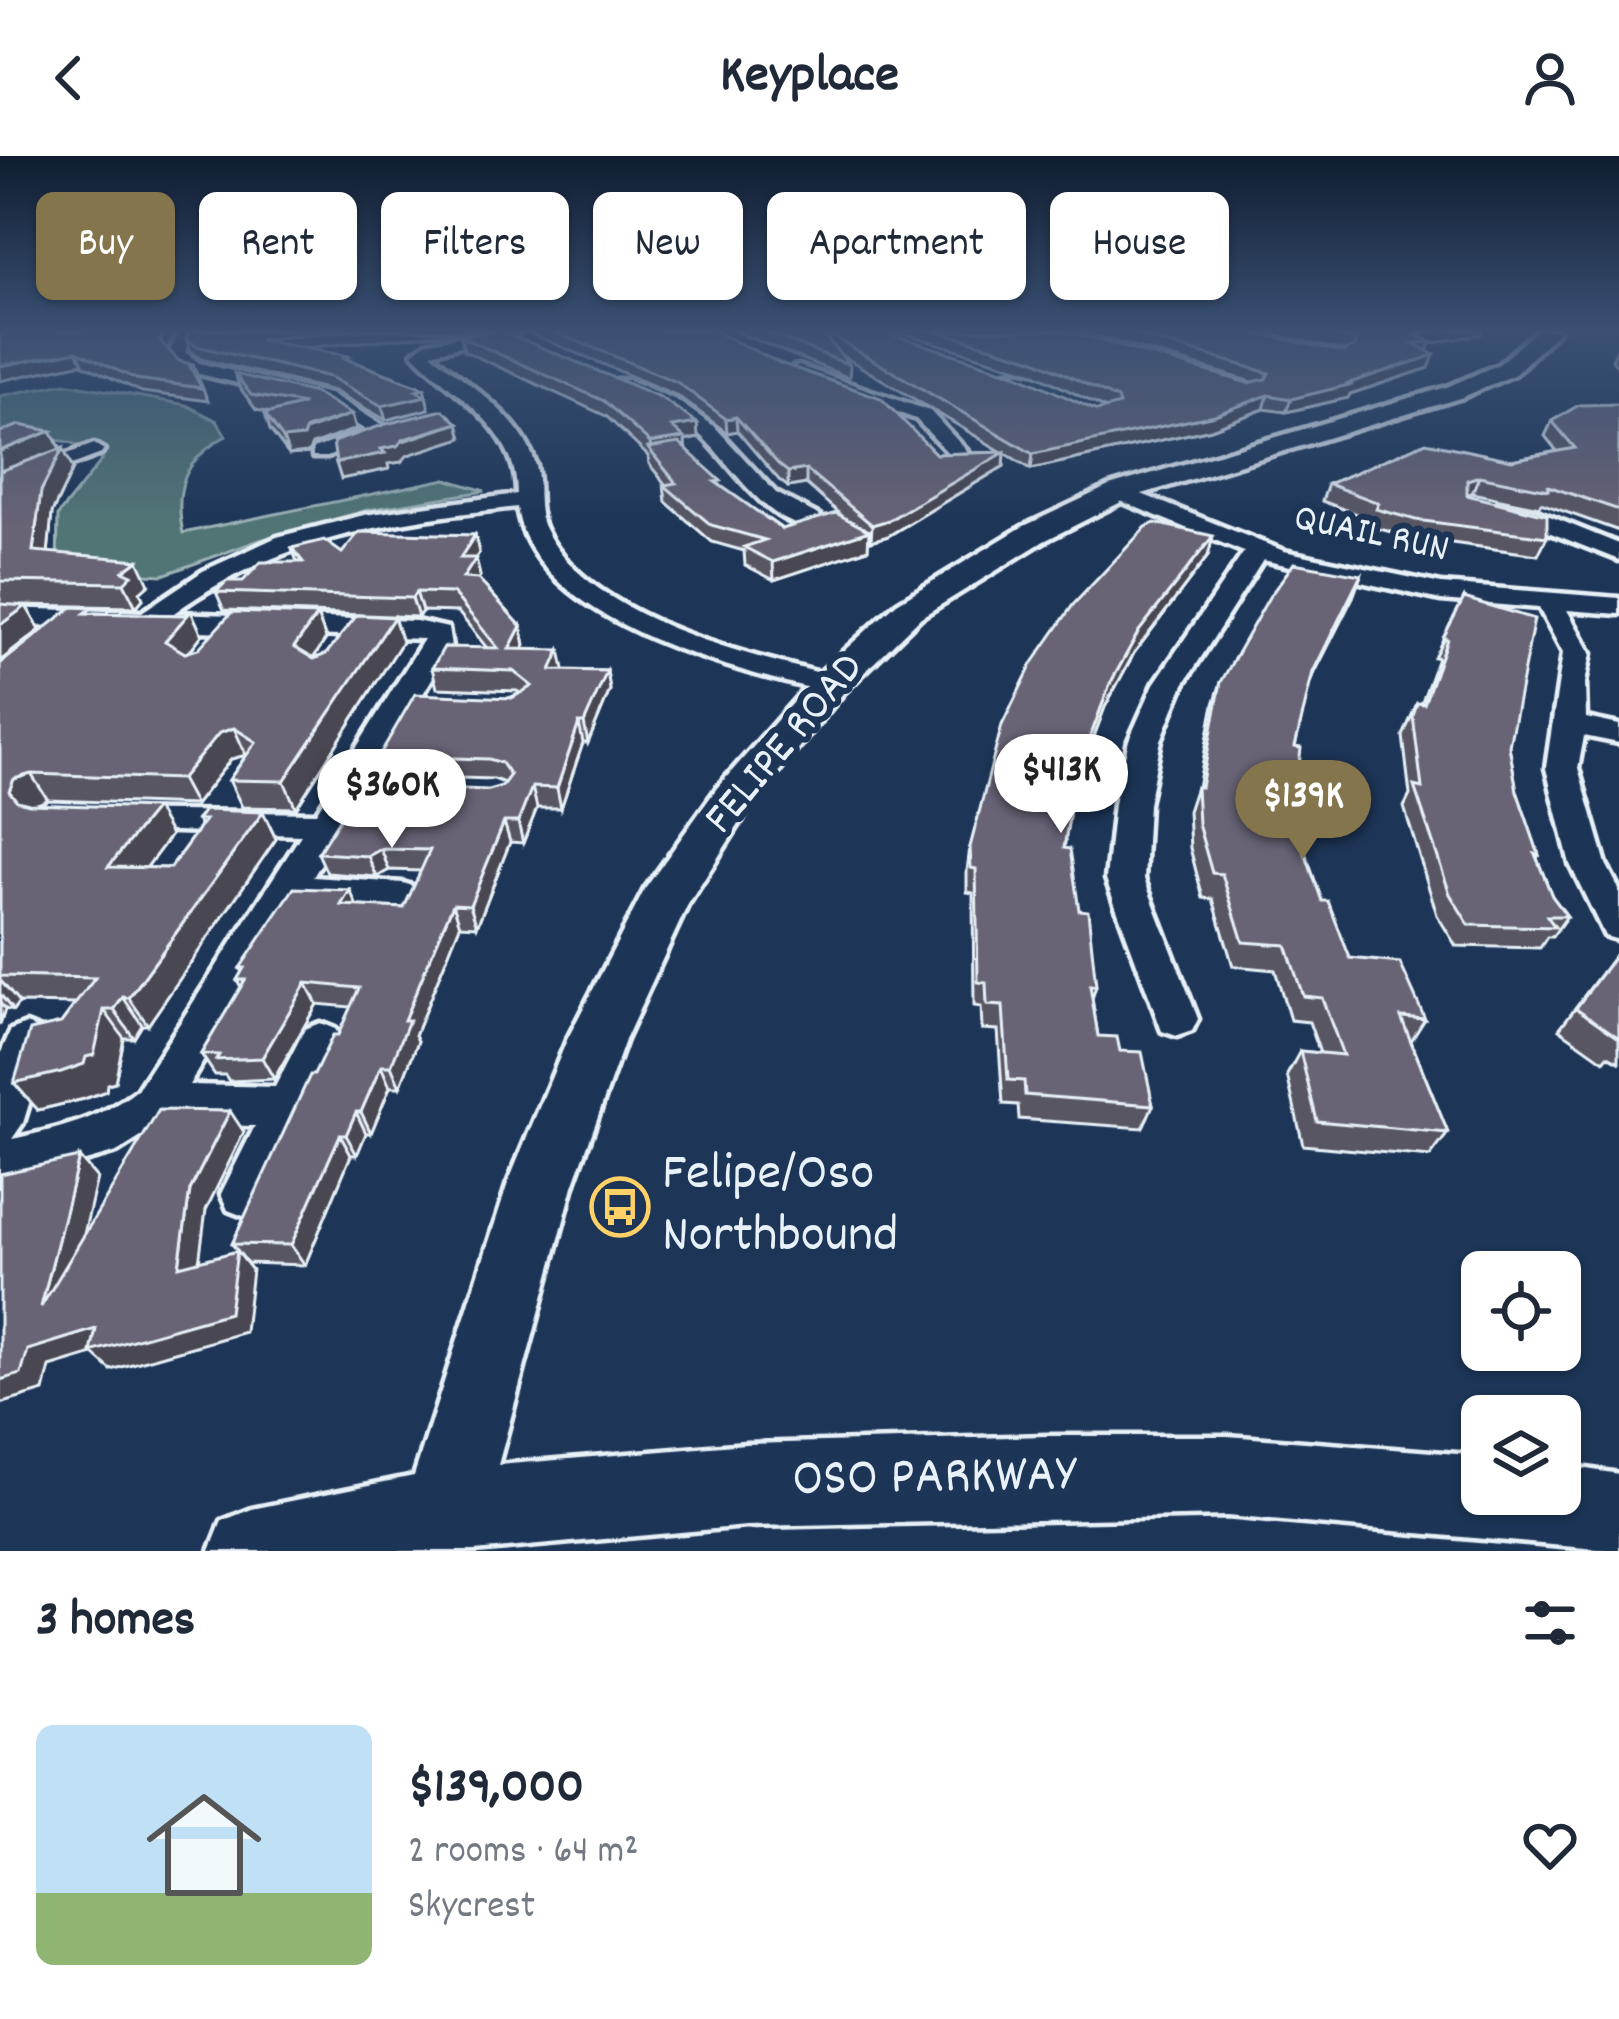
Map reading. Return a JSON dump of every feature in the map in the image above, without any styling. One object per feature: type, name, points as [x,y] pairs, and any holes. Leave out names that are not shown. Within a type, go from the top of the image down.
[{"type":"main road","name":"FELIPE ROAD","points":[[438,1531],[540,1186],[596,1040],[663,902],[733,798],[830,684],[909,610],[1033,534],[1119,492],[1444,395]]},
{"type":"main road","name":"OSO PARKWAY","points":[[252,1551],[438,1531],[746,1484],[1227,1476],[1512,1499],[1619,1515]]},
{"type":"street","points":[[310,395],[392,428],[320,453]]},
{"type":"street","points":[[459,395],[520,448],[527,468],[524,500],[535,532],[551,556],[583,586],[638,621],[721,654],[830,684]]},
{"type":"street","points":[[648,395],[708,431],[768,497],[812,521]]},
{"type":"street","points":[[866,395],[923,415],[959,453]]},
{"type":"street","points":[[1061,395],[1103,417]]},
{"type":"street","points":[[0,486],[94,450]]},
{"type":"street","name":"QUAIL RUN","points":[[1119,492],[1258,549],[1441,592],[1619,606]]},
{"type":"street","points":[[152,624],[266,554],[377,520],[524,500]]},
{"type":"street","points":[[1471,504],[1529,516],[1619,554]]},
{"type":"street","points":[[1177,1019],[1125,879],[1131,804],[1145,740],[1169,684],[1258,549]]},
{"type":"street","points":[[1550,603],[1576,653],[1570,683],[1571,724],[1562,768],[1588,864],[1619,926]]},
{"type":"street","points":[[0,616],[152,624],[219,639],[344,642],[438,634],[437,647],[405,700],[153,1103],[139,1118],[91,1143],[0,1163]]},
{"type":"street","points":[[44,645],[74,621]]},
{"type":"street","points":[[405,700],[450,701]]},
{"type":"street","points":[[1571,724],[1619,734]]},
{"type":"street","points":[[180,857],[234,786]]},
{"type":"street","points":[[349,790],[391,792]]},
{"type":"street","points":[[70,817],[328,825]]},
{"type":"street","points":[[288,888],[403,896]]},
{"type":"street","points":[[246,1194],[320,1041]]},
{"type":"street","points":[[0,1124],[26,1042]]},
{"type":"street","points":[[153,1103],[288,1107]]},
{"type":"green space","points":[[132,395],[186,405],[217,421],[226,436],[192,464],[182,488],[183,533],[446,479],[485,491],[368,510],[260,540],[163,575],[57,569],[58,515],[102,460],[77,445],[53,440],[0,452],[0,396]]},
{"type":"building","points":[[252,395],[319,395],[352,414],[306,429],[303,437],[283,439],[265,414],[304,404]]},
{"type":"building","points":[[362,395],[426,396],[382,406]]},
{"type":"building","points":[[591,395],[655,395],[697,423],[672,427],[684,438],[650,443],[604,401]]},
{"type":"building","points":[[694,395],[873,395],[936,454],[1005,452],[889,520],[872,525],[806,469],[788,472],[779,465],[736,417],[726,419]]},
{"type":"building","points":[[933,395],[1062,395],[1097,411],[1119,405],[1109,395],[1268,395],[1215,415],[1033,454]]},
{"type":"building","points":[[1619,404],[1619,510],[1548,486],[1548,490],[1479,476],[1467,480],[1467,495],[1547,515],[1547,537],[1416,520],[1376,509],[1379,503],[1328,484],[1426,442],[1512,460],[1575,448],[1552,421],[1579,405]]},
{"type":"building","points":[[443,410],[458,423],[404,439],[397,446],[381,449],[385,453],[336,463],[333,442]]},
{"type":"building","points":[[20,425],[51,431],[0,451],[0,432]]},
{"type":"building","points":[[679,443],[721,481],[715,482],[782,529],[836,513],[869,531],[773,562],[744,547],[765,540],[711,525],[664,485],[676,483],[648,448]]},
{"type":"building","points":[[63,448],[41,491],[33,551],[138,560],[123,571],[132,575],[124,583],[0,581],[0,471]]},
{"type":"building","points":[[1155,523],[1213,536],[1139,631],[1110,684],[1083,756],[1079,755],[1064,848],[1070,849],[1079,910],[1088,911],[1096,986],[1090,986],[1098,1036],[1117,1037],[1120,1051],[1142,1052],[1153,1105],[1025,1095],[1024,1081],[1008,1080],[1003,1006],[987,1005],[986,983],[978,982],[976,869],[971,868],[970,847],[1002,725],[1032,664],[1073,605]]},
{"type":"building","points":[[359,532],[475,535],[460,558],[476,558],[463,578],[478,579],[521,626],[509,649],[560,650],[551,670],[607,671],[584,723],[579,723],[557,788],[532,787],[518,822],[504,822],[470,905],[453,904],[404,1020],[409,1020],[391,1066],[381,1066],[361,1112],[356,1112],[346,1135],[340,1135],[291,1245],[232,1244],[310,1075],[333,1035],[338,1035],[359,988],[306,983],[262,1058],[216,1060],[219,1055],[201,1054],[245,980],[237,980],[244,968],[240,968],[294,888],[350,890],[341,905],[404,908],[430,850],[381,849],[368,856],[318,853],[361,785],[488,790],[502,786],[510,775],[502,763],[489,759],[379,756],[415,694],[512,698],[532,686],[513,671],[432,668],[444,647],[498,648],[453,593],[416,592],[412,598],[216,592],[227,581],[243,581],[261,562],[303,562],[292,548],[324,540],[342,553]]},
{"type":"building","points":[[1294,563],[1361,575],[1313,672],[1295,747],[1301,748],[1295,802],[1304,804],[1309,829],[1296,827],[1322,901],[1328,901],[1350,958],[1400,963],[1425,1019],[1401,1017],[1448,1133],[1317,1121],[1300,1051],[1343,1055],[1322,998],[1303,996],[1286,945],[1243,942],[1222,874],[1212,873],[1198,824],[1196,787],[1201,787],[1221,682]]},
{"type":"building","points":[[1464,598],[1534,619],[1509,746],[1517,791],[1539,855],[1535,854],[1552,896],[1567,916],[1547,916],[1555,927],[1469,925],[1450,894],[1414,786],[1422,788],[1413,716],[1417,703],[1424,704],[1447,639],[1443,638]]},
{"type":"building","points":[[0,604],[26,606],[0,625]]},
{"type":"building","points":[[72,607],[92,608],[85,613],[185,615],[191,611],[165,641],[185,653],[198,649],[232,612],[317,615],[294,647],[314,659],[326,654],[357,615],[394,617],[284,781],[229,780],[256,742],[234,728],[219,733],[181,779],[31,774],[14,779],[9,791],[17,801],[29,804],[156,808],[108,867],[170,868],[205,820],[197,820],[204,810],[263,812],[129,998],[123,997],[114,1010],[104,1010],[94,1055],[86,1057],[84,1064],[14,1083],[30,1030],[61,1023],[95,978],[0,976],[0,664]]},
{"type":"building","points":[[1615,955],[1619,957],[1619,1038],[1576,1008]]},
{"type":"building","points":[[159,1110],[230,1111],[190,1190],[179,1266],[237,1251],[229,1313],[91,1352],[96,1329],[28,1350],[21,1374],[0,1380],[0,1174],[79,1157],[41,1307]]},
{"type":"place","name":"Felipe/Oso Northbound","points":[[620,1207]]}]
